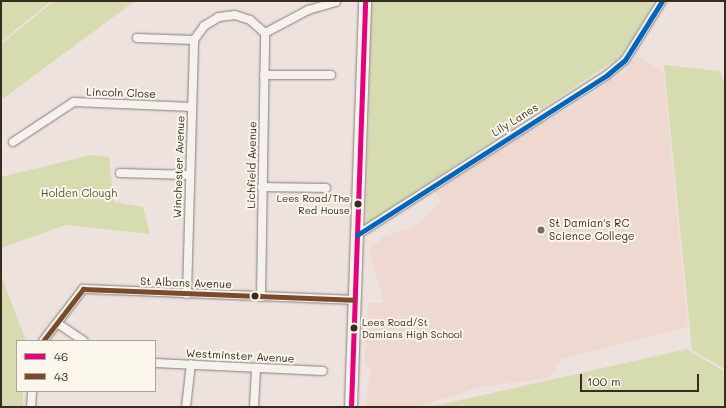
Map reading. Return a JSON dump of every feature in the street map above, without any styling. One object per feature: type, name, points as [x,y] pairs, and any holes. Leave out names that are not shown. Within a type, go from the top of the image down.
[{"type":"main road","points":[[351,407],[353,300],[357,235],[364,1]]},
{"type":"street","name":"Lily Lanes","points":[[357,235],[607,75],[625,60],[662,1]]},
{"type":"street","points":[[137,38],[194,40],[204,26],[225,16],[250,20],[265,33],[308,10],[336,2]]},
{"type":"street","name":"Lichfield Avenue","points":[[261,297],[265,33]]},
{"type":"street","name":"Winchester Avenue","points":[[187,294],[194,40]]},
{"type":"street","points":[[264,75],[331,75]]},
{"type":"street","name":"Lincoln Close","points":[[13,142],[74,102],[192,108]]},
{"type":"street","points":[[120,173],[190,175]]},
{"type":"street","points":[[262,186],[326,188]]},
{"type":"street","name":"St Albans Avenue","points":[[44,340],[82,289],[353,300]]},
{"type":"street","points":[[57,323],[82,340]]},
{"type":"street","name":"Westminster Avenue","points":[[156,363],[323,371]]},
{"type":"street","points":[[186,407],[190,364]]},
{"type":"street","points":[[254,407],[256,368]]},
{"type":"street","points":[[31,407],[32,392]]},
{"type":"shaded area","name":"St Damian's RC Science College","points":[[637,56],[663,71],[688,327],[561,359],[549,378],[479,387],[417,407],[365,407],[371,367],[365,365],[368,303],[384,303],[369,249],[385,236],[413,227],[422,220],[441,202],[433,189],[490,151],[571,108],[625,71]]},
{"type":"green space","points":[[1,1],[51,1],[1,42]]},
{"type":"green space","points":[[54,1],[135,1],[1,100],[1,44]]},
{"type":"green space","points":[[372,1],[656,1],[620,57],[366,224]]},
{"type":"green space","points":[[664,65],[720,71],[725,86],[725,369],[692,350]]},
{"type":"green space","name":"Holden Clough","points":[[91,155],[109,157],[114,202],[143,207],[150,234],[66,225],[1,248],[1,177]]},
{"type":"green space","points":[[1,275],[26,340],[16,340],[16,392],[23,392],[23,407],[1,407]]},
{"type":"green space","points":[[687,349],[725,372],[725,407],[430,407]]},
{"type":"transit line","name":"46","points":[[351,407],[365,1]]},
{"type":"transit line","points":[[357,235],[607,75],[625,60],[662,1]]},
{"type":"transit line","name":"43","points":[[44,340],[83,289],[353,300]]},
{"type":"place","name":"Lees Road/The Red House","points":[[358,204]]},
{"type":"place","name":"St Damian's RC Science College","points":[[541,230]]},
{"type":"place","name":"Lees Road/St Damians High School","points":[[354,328]]}]
